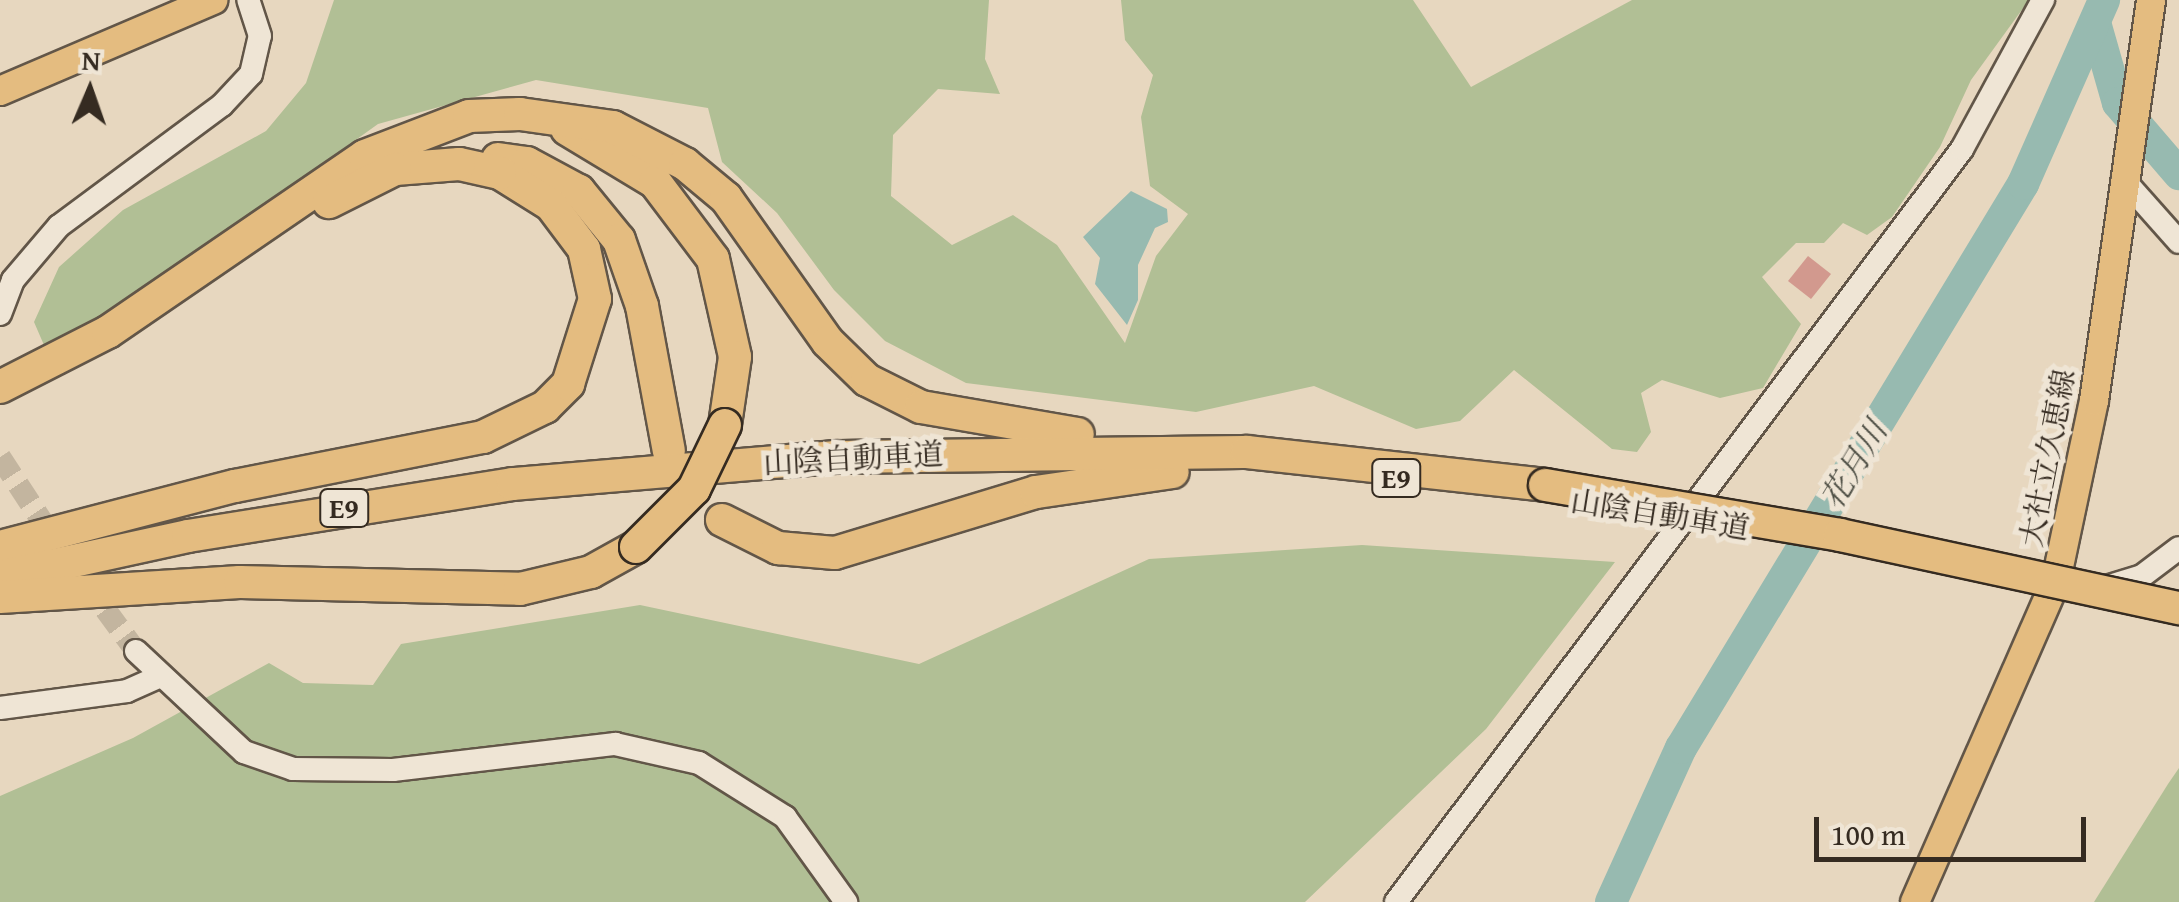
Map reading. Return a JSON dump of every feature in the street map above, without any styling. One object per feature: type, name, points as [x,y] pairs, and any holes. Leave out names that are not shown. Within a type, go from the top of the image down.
[{"type":"highway","points":[[0,387],[108,332],[364,156],[468,116],[520,114],[612,127],[685,164],[762,242],[828,342],[867,380],[921,406],[998,425],[1247,458]]},
{"type":"highway","points":[[0,597],[240,582],[520,589],[591,572],[636,547],[694,488],[725,425],[732,323],[697,231],[629,163],[520,114]]},
{"type":"highway","points":[[0,405],[133,339],[362,183],[425,164],[526,163],[579,191],[602,214],[633,271],[680,459]]},
{"type":"highway","points":[[0,547],[235,486],[483,437],[545,407],[568,384],[591,329],[595,299],[584,249],[528,188],[500,173],[425,164]]},
{"type":"highway","name":"山陰自動車道","points":[[680,459],[977,452],[1247,458],[1545,490],[1840,535],[2179,608]]},
{"type":"highway","points":[[722,520],[778,548],[835,553],[1083,482],[1247,458]]},
{"type":"highway","name":"E9","points":[[0,577],[339,509],[680,459]]},
{"type":"highway","name":"山陰自動車道","points":[[1545,490],[1820,542],[2179,618]]},
{"type":"main road","points":[[0,91],[214,0]]},
{"type":"main road","name":"大社立久恵線","points":[[1915,902],[2056,580],[2094,401],[2151,0]]},
{"type":"street","points":[[0,314],[13,280],[60,226],[222,106],[251,74],[260,36],[248,0]]},
{"type":"street","points":[[1396,902],[1962,149],[2042,0]]},
{"type":"street","points":[[2123,178],[2179,242]]},
{"type":"street","points":[[2056,580],[2120,587],[2179,548]]},
{"type":"street","points":[[136,651],[158,677],[244,752],[293,769],[393,770],[615,744],[698,763],[785,817],[846,902]]},
{"type":"street","points":[[0,708],[127,691],[158,677]]},
{"type":"green space","points":[[334,0],[989,0],[985,59],[1000,94],[938,89],[893,135],[891,196],[952,245],[1013,215],[1057,245],[1125,343],[1156,256],[1188,214],[1150,186],[1141,117],[1153,75],[1125,40],[1121,0],[1413,0],[1471,87],[1632,0],[2029,0],[1971,80],[1940,147],[1892,217],[1867,235],[1843,223],[1824,243],[1796,243],[1762,277],[1801,324],[1763,388],[1720,398],[1662,380],[1641,393],[1651,432],[1637,452],[1612,449],[1514,370],[1460,421],[1416,429],[1314,386],[1196,412],[966,383],[885,341],[834,290],[777,213],[722,162],[708,108],[536,80],[378,124],[50,359],[34,322],[59,267],[123,210],[266,131],[306,83]]},
{"type":"green space","points":[[1362,545],[1615,562],[1486,729],[1305,902],[0,902],[0,796],[133,738],[269,663],[303,683],[373,685],[401,644],[640,605],[919,664],[1149,559]]},
{"type":"green space","points":[[2179,768],[2179,902],[2094,902],[2168,784]]},
{"type":"water","points":[[1131,191],[1167,209],[1168,222],[1155,228],[1138,265],[1138,300],[1127,325],[1095,284],[1100,258],[1083,237]]},
{"type":"building","points":[[1808,256],[1831,274],[1811,299],[1788,281]]},
{"type":"waterway","name":"花月川","points":[[1611,902],[1681,748],[2023,184],[2104,0]]},
{"type":"waterway","points":[[2096,26],[2118,103],[2179,174]]},
{"type":"tunnel","points":[[0,457],[55,541]]},
{"type":"tunnel","points":[[86,583],[136,651]]}]
